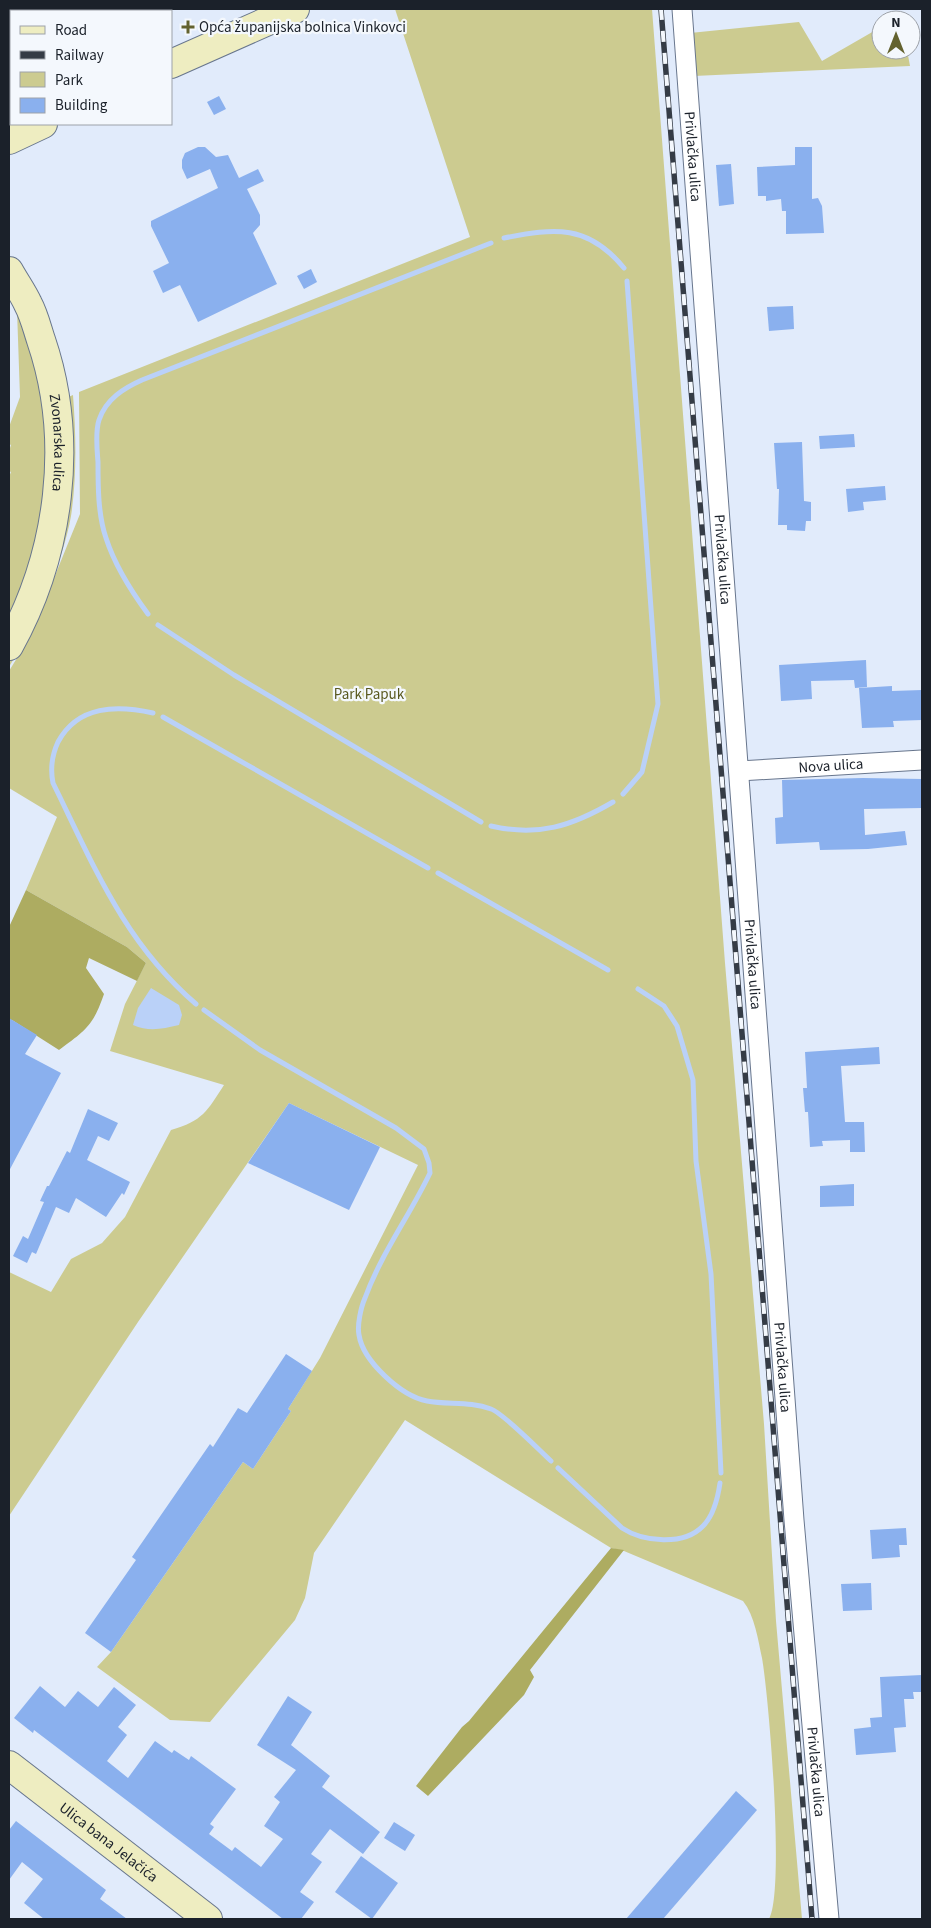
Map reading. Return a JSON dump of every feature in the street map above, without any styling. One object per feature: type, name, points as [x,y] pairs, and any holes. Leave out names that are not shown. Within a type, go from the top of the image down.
[{"type":"main road","points":[[172,64],[295,9]]},
{"type":"main road","points":[[9,140],[41,125]]},
{"type":"main road","name":"Zvonarska ulica","points":[[9,271],[29,305],[46,354],[56,394],[61,439],[52,529],[40,573],[22,622],[9,646]]},
{"type":"main road","name":"Ulica bana Jelačića","points":[[9,1765],[208,1919]]},
{"type":"street","name":"Privlačka ulica","points":[[682,9],[794,1520],[829,1919]]},
{"type":"street","name":"Nova ulica","points":[[739,771],[922,760]]},
{"type":"green space","name":"Park Papuk","points":[[395,9],[652,9],[725,963],[764,1424],[776,1621],[802,1919],[769,1919],[774,1901],[776,1872],[772,1750],[762,1658],[753,1621],[743,1601],[624,1551],[611,1548],[405,1420],[314,1553],[305,1598],[295,1620],[210,1722],[170,1720],[97,1667],[111,1652],[243,1462],[253,1469],[291,1411],[288,1409],[320,1358],[418,1165],[289,1103],[138,1322],[9,1516],[9,1272],[51,1292],[71,1259],[102,1243],[125,1217],[171,1130],[190,1123],[203,1114],[224,1085],[110,1051],[125,1004],[146,963],[127,947],[26,890],[57,817],[9,788],[9,671],[30,637],[80,514],[79,392],[470,237]]},
{"type":"green space","points":[[799,22],[822,61],[871,33],[871,60],[909,60],[910,66],[694,76],[690,33]]},
{"type":"green space","points":[[17,310],[38,361],[48,441],[41,522],[26,576],[9,614],[9,477],[11,472],[9,471],[9,451],[11,445],[9,444],[9,427],[20,397]]},
{"type":"green space","points":[[73,395],[75,471],[73,501],[67,534],[46,594],[28,633],[9,667],[9,656],[18,642],[66,398]]},
{"type":"shaded area","points":[[26,890],[127,947],[146,963],[137,981],[89,958],[86,968],[104,994],[88,1026],[59,1050],[12,1020],[9,1025],[9,927]]},
{"type":"shaded area","points":[[611,1548],[624,1550],[530,1670],[534,1677],[524,1695],[428,1796],[416,1786],[462,1727],[469,1721]]},
{"type":"water","points":[[151,988],[179,1005],[182,1015],[179,1025],[161,1029],[150,1029],[133,1025],[138,1008]]},
{"type":"building","points":[[219,96],[226,109],[214,115],[207,102]]},
{"type":"building","points":[[198,147],[205,147],[216,157],[228,155],[239,178],[258,169],[264,181],[247,189],[260,215],[260,225],[253,233],[277,284],[198,322],[180,285],[163,293],[153,271],[169,263],[151,226],[151,221],[218,188],[210,169],[187,179],[182,168],[182,160],[185,153]]},
{"type":"building","points":[[795,147],[812,147],[812,199],[818,198],[822,206],[824,233],[786,234],[786,211],[782,211],[781,199],[766,201],[766,196],[758,196],[757,167],[795,165]]},
{"type":"building","points":[[731,164],[734,204],[719,206],[716,165]]},
{"type":"building","points":[[311,269],[317,282],[304,289],[297,276]]},
{"type":"building","points":[[793,306],[794,329],[769,331],[767,307]]},
{"type":"building","points":[[854,434],[855,447],[820,449],[819,436]]},
{"type":"building","points":[[802,442],[804,501],[811,502],[811,521],[806,521],[805,531],[787,530],[787,525],[778,525],[779,489],[777,489],[774,443]]},
{"type":"building","points":[[885,486],[886,500],[863,502],[864,510],[848,512],[846,489]]},
{"type":"building","points":[[866,660],[867,687],[855,688],[854,680],[811,681],[812,699],[781,701],[779,665]]},
{"type":"building","points":[[892,686],[892,691],[922,690],[922,720],[893,721],[894,727],[862,728],[859,688]]},
{"type":"building","points":[[922,779],[922,808],[864,809],[865,835],[905,831],[907,845],[868,849],[820,850],[819,842],[776,844],[775,818],[783,817],[782,780]]},
{"type":"building","points":[[9,1018],[37,1035],[25,1054],[61,1073],[9,1171]]},
{"type":"building","points":[[879,1047],[880,1064],[841,1066],[845,1122],[864,1122],[865,1152],[850,1152],[850,1140],[822,1141],[823,1146],[810,1147],[808,1112],[805,1112],[803,1088],[807,1088],[805,1052]]},
{"type":"building","points":[[289,1103],[380,1147],[349,1210],[248,1163]]},
{"type":"building","points":[[88,1109],[118,1123],[109,1141],[98,1136],[87,1160],[130,1182],[124,1195],[122,1193],[106,1217],[76,1198],[69,1213],[56,1207],[36,1254],[32,1252],[27,1263],[13,1256],[23,1236],[28,1239],[44,1202],[40,1201],[67,1151],[70,1153]]},
{"type":"building","points":[[854,1184],[854,1206],[820,1207],[820,1186]]},
{"type":"building","points":[[286,1354],[312,1371],[288,1409],[291,1411],[253,1469],[243,1462],[111,1652],[85,1633],[136,1560],[132,1557],[210,1444],[213,1447],[238,1408],[247,1413]]},
{"type":"building","points":[[906,1528],[907,1545],[899,1545],[900,1557],[872,1559],[870,1530]]},
{"type":"building","points":[[871,1583],[872,1610],[843,1611],[841,1584]]},
{"type":"building","points":[[922,1675],[922,1692],[913,1692],[914,1699],[904,1699],[906,1727],[894,1728],[896,1752],[856,1755],[854,1729],[871,1727],[870,1718],[882,1717],[880,1677]]},
{"type":"building","points":[[40,1686],[65,1707],[78,1691],[98,1707],[114,1687],[136,1705],[118,1727],[127,1735],[107,1761],[128,1778],[155,1741],[172,1753],[174,1750],[189,1760],[191,1756],[236,1789],[210,1824],[214,1827],[209,1834],[232,1851],[235,1847],[261,1867],[283,1839],[264,1826],[280,1802],[274,1797],[296,1770],[257,1745],[288,1696],[312,1712],[291,1745],[330,1776],[322,1787],[380,1832],[363,1854],[330,1829],[311,1854],[322,1862],[300,1892],[314,1902],[301,1919],[283,1919],[34,1730],[33,1733],[14,1718]]},
{"type":"building","points":[[736,1791],[757,1810],[663,1919],[626,1919]]},
{"type":"building","points":[[16,1821],[106,1890],[100,1899],[127,1919],[44,1919],[24,1903],[43,1879],[22,1862],[9,1880],[9,1830]]},
{"type":"building","points":[[394,1822],[415,1835],[405,1851],[384,1838]]},
{"type":"building","points":[[361,1856],[398,1883],[372,1919],[335,1892]]},
{"type":"waterway","points":[[504,238],[539,232],[555,231],[570,233],[597,243],[624,268]]},
{"type":"waterway","points":[[148,614],[119,568],[101,520],[98,491],[97,430],[102,413],[111,400],[122,391],[142,380],[491,243]]},
{"type":"waterway","points":[[623,794],[642,772],[658,704],[627,281]]},
{"type":"waterway","points":[[158,625],[234,675],[481,822]]},
{"type":"waterway","points":[[153,713],[139,710],[112,709],[87,714],[66,730],[58,742],[52,762],[52,777],[53,783],[97,873],[130,929],[149,955],[196,1004]]},
{"type":"waterway","points":[[163,717],[428,868]]},
{"type":"waterway","points":[[491,826],[508,829],[539,830],[569,823],[613,802]]},
{"type":"waterway","points":[[438,873],[608,970]]},
{"type":"waterway","points":[[638,989],[664,1006],[677,1026],[693,1080],[696,1161],[711,1274],[721,1473]]},
{"type":"waterway","points":[[204,1010],[260,1050],[396,1128],[424,1149],[430,1173],[387,1250],[364,1302],[359,1326],[362,1345],[375,1366],[395,1385],[406,1392],[427,1401],[475,1405],[491,1409],[512,1424],[551,1461]]},
{"type":"waterway","points":[[558,1468],[622,1528],[631,1533],[652,1539],[663,1540],[685,1537],[703,1526],[713,1511],[720,1483]]},
{"type":"railway","points":[[661,9],[812,1919]]},
{"type":"place","name":"Opća županijska bolnica Vinkovci","points":[[188,27]]}]
